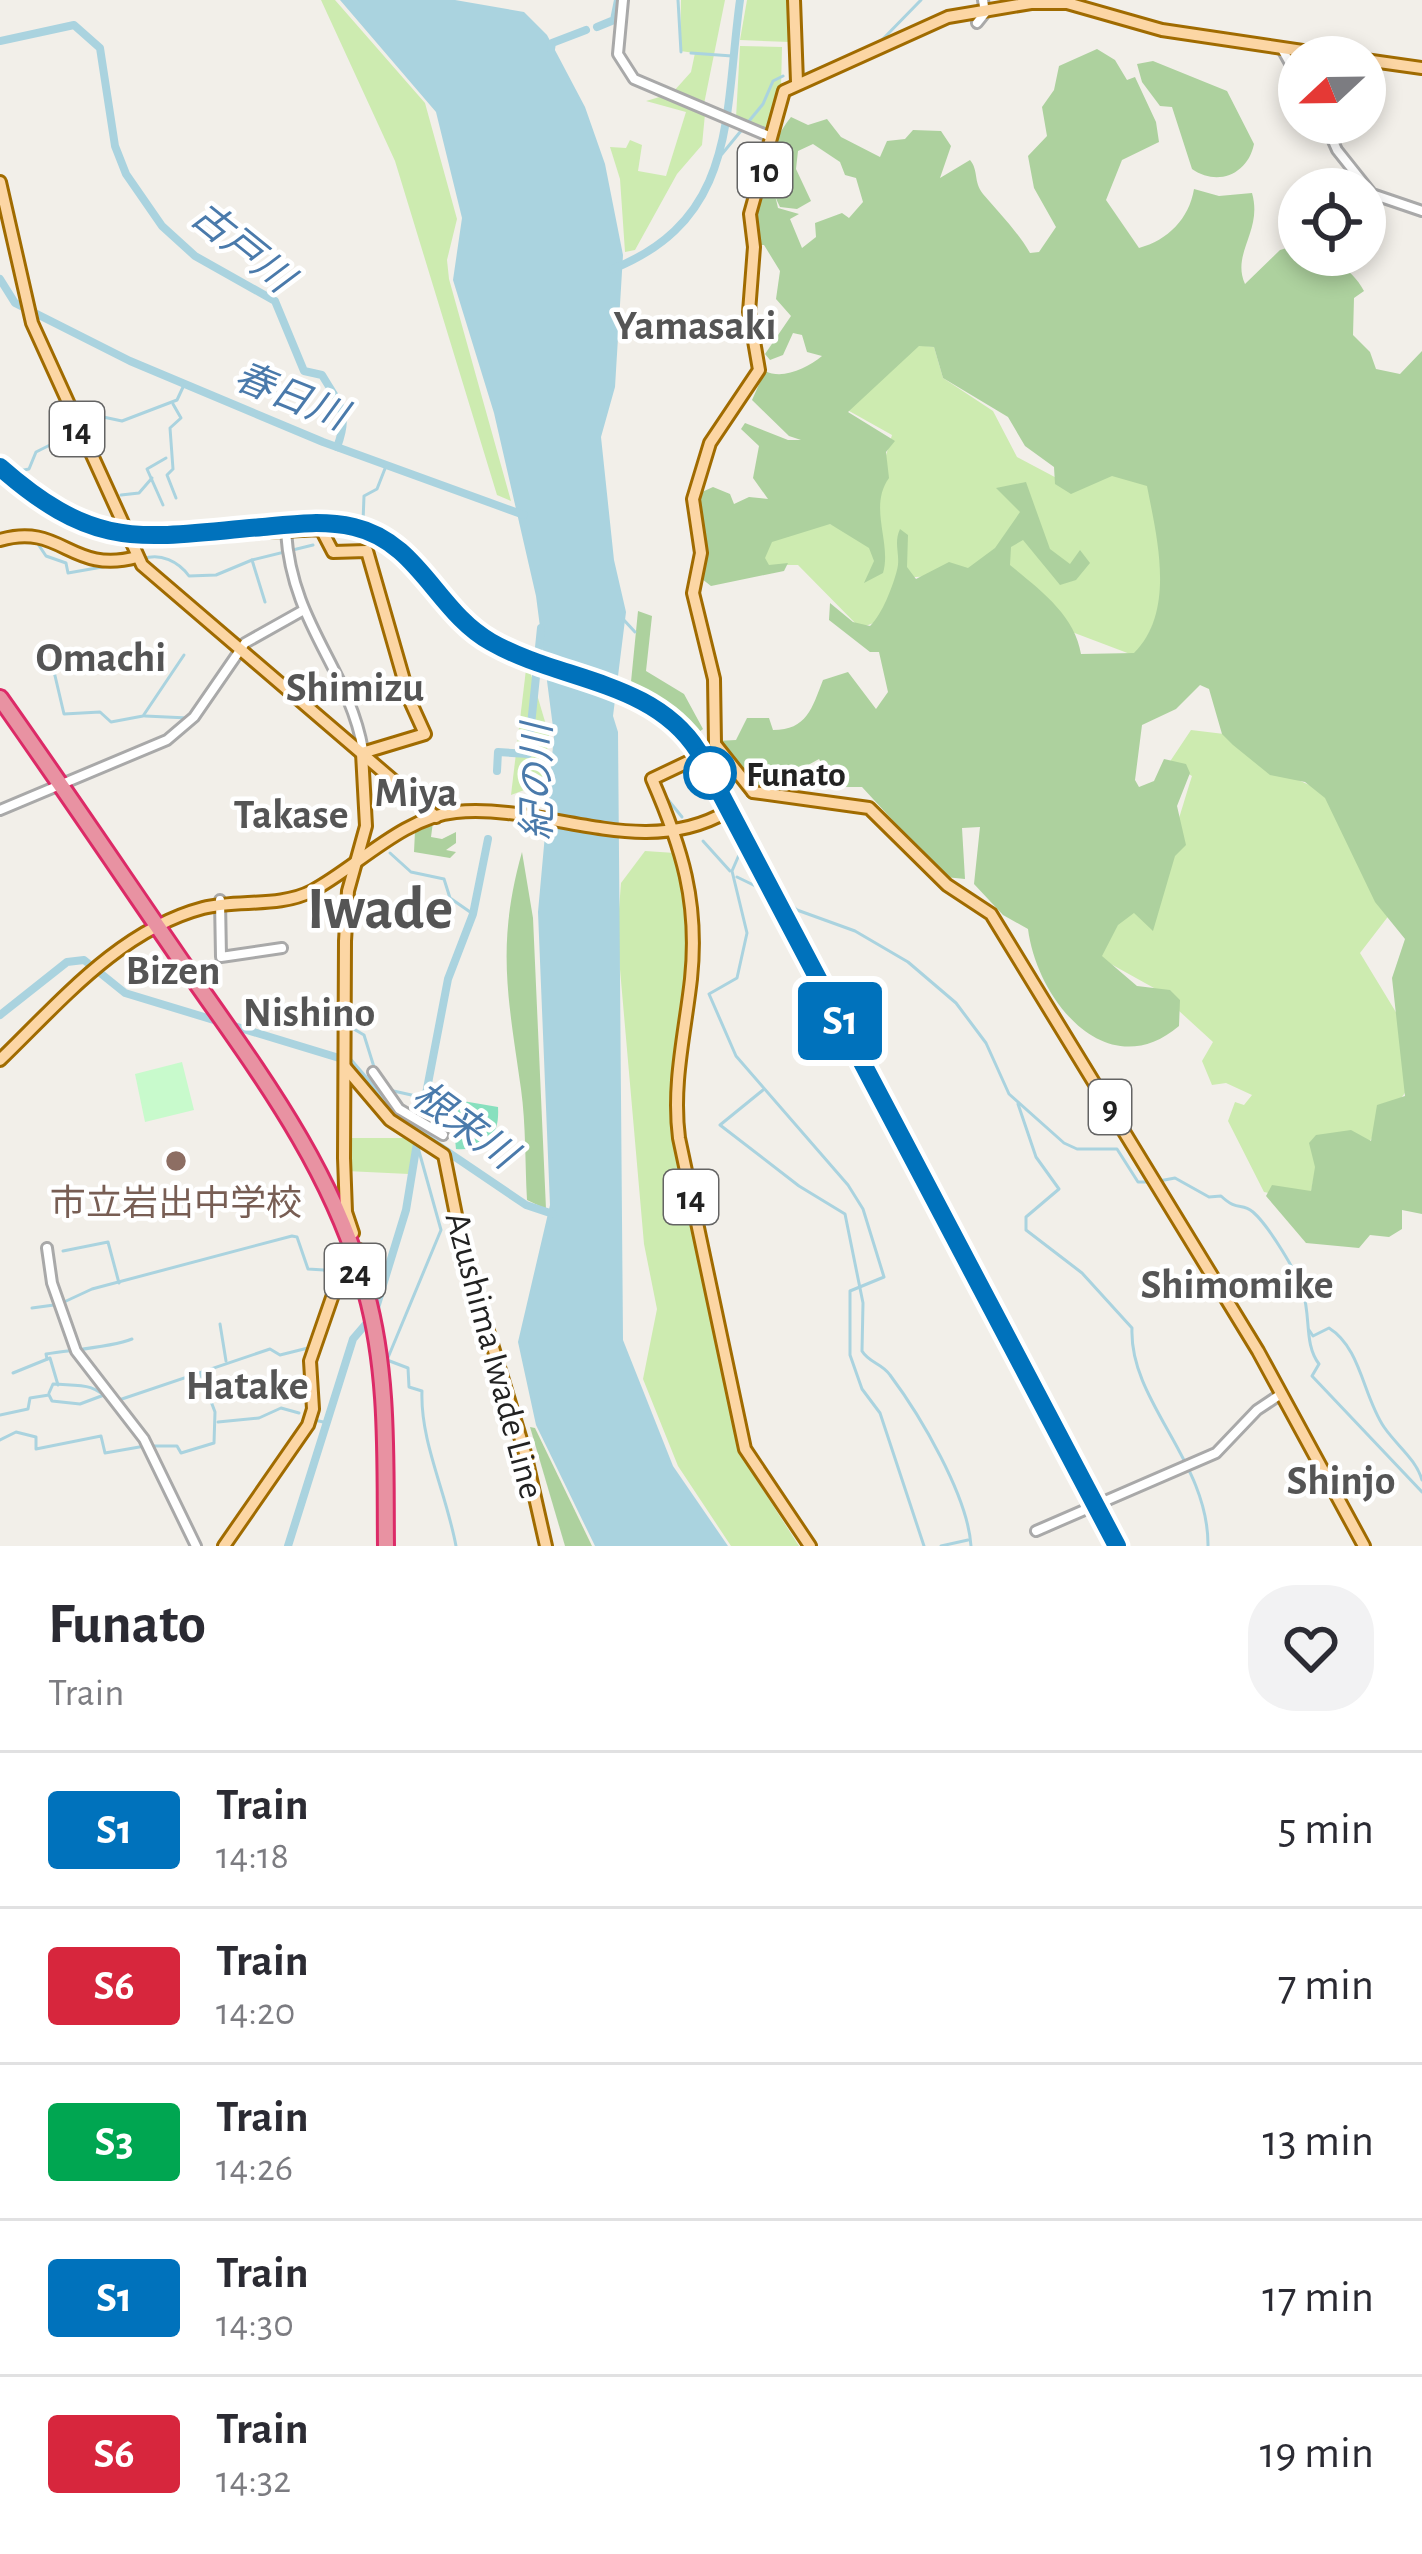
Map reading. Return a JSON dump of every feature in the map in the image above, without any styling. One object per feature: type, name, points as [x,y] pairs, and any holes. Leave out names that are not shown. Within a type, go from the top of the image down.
[{"type":"highway","name":"24","points":[[0,702],[317,1164],[359,1274],[380,1362],[384,1546]]},
{"type":"main road","points":[[794,0],[797,82],[984,4],[1067,3],[1150,27],[1278,48]]},
{"type":"main road","points":[[1386,63],[1422,68]]},
{"type":"main road","name":"10","points":[[753,792],[715,744],[714,679],[693,593],[701,544],[693,499],[710,442],[760,370],[749,312],[754,247],[750,214],[780,98],[797,82]]},
{"type":"main road","name":"14","points":[[0,182],[30,311],[146,572],[363,750],[433,815]]},
{"type":"main road","points":[[128,539],[321,530],[333,552],[368,551],[410,700],[425,734],[363,750],[366,846]]},
{"type":"main road","points":[[0,540],[41,535],[95,563],[137,557]]},
{"type":"main road","points":[[668,830],[652,779],[692,760]]},
{"type":"main road","points":[[224,1546],[308,1425],[314,1409],[309,1368],[336,1286],[370,1265],[362,1257],[346,1212],[346,876],[356,860],[366,846],[451,808],[668,830],[728,808],[753,792]]},
{"type":"main road","name":"9","points":[[753,792],[868,808],[893,826],[947,885],[991,914],[1282,1393],[1364,1546]]},
{"type":"main road","points":[[0,1057],[95,966],[155,927],[221,902],[295,893],[433,815]]},
{"type":"main road","name":"14","points":[[668,830],[688,869],[692,928],[676,1105],[704,1269],[726,1342],[745,1449],[810,1546]]},
{"type":"main road","points":[[221,902],[296,897],[346,876]]},
{"type":"main road","name":"Azushima Iwade Line","points":[[345,1062],[390,1120],[444,1155],[462,1245],[525,1453],[546,1546]]},
{"type":"street","points":[[622,0],[617,48],[634,79],[768,136]]},
{"type":"street","points":[[977,22],[984,4]]},
{"type":"street","points":[[1334,144],[1372,194],[1422,211]]},
{"type":"street","points":[[286,532],[291,582],[359,725],[363,750]]},
{"type":"street","points":[[0,810],[176,734],[241,648],[302,611]]},
{"type":"street","points":[[221,902],[221,956],[282,948]]},
{"type":"street","points":[[373,1072],[399,1109],[443,1135]]},
{"type":"street","points":[[47,1247],[52,1282],[76,1352],[144,1438],[195,1546]]},
{"type":"street","points":[[1036,1531],[1216,1453],[1257,1410],[1282,1393]]},
{"type":"green space","points":[[321,0],[335,0],[425,103],[457,219],[447,260],[449,279],[511,501],[497,495],[395,161]]},
{"type":"green space","points":[[681,0],[725,0],[704,104],[674,91],[691,72],[695,53],[680,51]]},
{"type":"green space","points":[[747,0],[789,0],[790,42],[740,40]]},
{"type":"green space","points":[[740,46],[782,47],[781,87],[764,132],[736,118]]},
{"type":"green space","points":[[1097,49],[1115,60],[1127,80],[1135,77],[1156,122],[1159,142],[1122,160],[1106,200],[1139,248],[1176,227],[1194,189],[1219,196],[1252,193],[1254,219],[1242,262],[1245,284],[1278,252],[1278,276],[1353,276],[1364,291],[1354,298],[1353,335],[1370,352],[1376,369],[1400,374],[1422,351],[1422,1214],[1402,1210],[1402,1229],[1389,1237],[1370,1235],[1359,1248],[1306,1243],[1266,1196],[1272,1185],[1311,1191],[1315,1167],[1309,1143],[1316,1135],[1351,1130],[1371,1141],[1377,1105],[1405,1096],[1392,978],[1405,939],[1375,902],[1325,798],[1305,782],[1270,775],[1233,745],[1222,734],[1209,689],[1200,685],[1176,709],[1142,725],[1135,780],[1139,787],[1154,781],[1164,759],[1186,764],[1190,773],[1177,806],[1186,845],[1175,856],[1153,931],[1134,913],[1118,925],[1102,956],[1137,986],[1170,990],[1180,1000],[1179,1026],[1152,1042],[1126,1047],[1102,1041],[1061,1007],[1045,983],[1028,929],[1003,915],[974,884],[980,827],[962,828],[965,879],[945,877],[862,787],[835,787],[819,759],[799,770],[782,794],[761,789],[744,777],[717,741],[736,740],[747,718],[769,718],[773,730],[794,726],[807,716],[823,680],[848,672],[876,709],[888,692],[879,652],[870,652],[829,620],[830,603],[853,622],[870,626],[895,577],[900,529],[908,535],[907,567],[916,579],[949,562],[968,568],[995,548],[1020,512],[996,488],[1026,482],[1050,549],[1070,564],[1080,550],[1090,563],[1076,580],[1060,585],[1023,540],[1011,547],[1010,565],[1064,615],[1081,654],[1134,653],[1147,636],[1159,595],[1158,551],[1147,486],[1112,476],[1071,494],[1055,484],[1054,467],[1025,446],[1008,417],[943,378],[934,347],[919,346],[848,412],[895,441],[886,452],[889,478],[880,501],[883,573],[864,583],[874,561],[869,548],[830,524],[772,542],[765,558],[769,565],[788,563],[784,571],[711,586],[702,579],[702,492],[713,487],[730,494],[734,504],[749,497],[768,499],[753,478],[759,446],[741,429],[745,423],[788,440],[801,440],[789,436],[752,400],[765,371],[795,371],[822,356],[807,352],[802,335],[793,333],[783,355],[770,360],[765,354],[791,316],[776,299],[780,271],[764,245],[757,245],[753,207],[769,169],[771,179],[774,148],[791,117],[808,125],[827,119],[841,137],[880,157],[887,141],[905,139],[913,130],[941,131],[951,146],[940,178],[970,160],[983,194],[1030,253],[1039,252],[1056,227],[1034,188],[1028,156],[1047,136],[1042,107],[1054,90],[1059,66]],"holes":[[[813,144],[840,162],[845,175],[856,178],[863,202],[849,218],[842,213],[815,223],[816,237],[802,248],[790,219],[799,214],[778,208],[775,196],[780,207],[797,209],[811,201],[796,169],[798,151]]]},
{"type":"green space","points":[[1153,61],[1227,91],[1254,144],[1239,170],[1212,177],[1192,169],[1172,107],[1160,106],[1142,82],[1137,64]]},
{"type":"green space","points":[[663,96],[705,114],[702,145],[677,174],[635,250],[625,252],[620,179],[610,147],[626,148],[630,140],[642,145],[638,171],[666,176],[686,112],[646,101]]},
{"type":"green space","points":[[918,345],[934,347],[943,378],[993,411],[1017,457],[1066,483],[1116,471],[1152,481],[1170,587],[1138,657],[1072,632],[969,574],[898,578],[879,621],[860,628],[798,565],[768,565],[760,557],[771,531],[818,520],[870,537],[877,486],[892,435],[842,407]]},
{"type":"green space","points":[[1272,570],[1301,573],[1406,704],[1422,689],[1422,979],[1401,969],[1418,924],[1376,872],[1332,776],[1287,775],[1327,793],[1390,914],[1360,953],[1408,1032],[1410,1086],[1364,1149],[1320,1145],[1311,1192],[1293,1198],[1264,1192],[1228,1121],[1235,1102],[1244,1105],[1252,1095],[1226,1083],[1212,1085],[1202,1061],[1213,1042],[1154,988],[1100,958],[1096,938],[1136,900],[1160,867],[1192,776],[1169,763],[1191,730],[1249,737],[1228,630]]},
{"type":"green space","points":[[638,611],[652,616],[646,671],[684,694],[703,729],[699,732],[630,692]]},
{"type":"green space","points":[[527,661],[549,735],[543,783],[511,795]]},
{"type":"green space","points":[[433,822],[431,837],[442,839],[456,832],[456,843],[446,850],[456,852],[450,858],[414,852],[415,831]]},
{"type":"green space","points":[[645,851],[675,853],[686,897],[686,968],[669,1105],[740,1454],[799,1546],[731,1546],[678,1466],[643,1379],[657,1309],[644,1244],[617,935],[621,883]]},
{"type":"green space","points":[[522,852],[533,918],[546,1209],[527,1200],[523,1103],[507,971],[509,915]]},
{"type":"green space","points":[[182,1062],[194,1110],[145,1122],[135,1074]]},
{"type":"green space","points":[[451,1099],[498,1107],[489,1140],[456,1149]]},
{"type":"green space","points":[[346,1138],[406,1138],[415,1144],[409,1174],[346,1171]]},
{"type":"green space","points":[[530,1427],[535,1428],[592,1546],[565,1546]]},
{"type":"water","points":[[340,0],[455,0],[524,12],[547,35],[585,107],[605,164],[623,255],[615,387],[601,437],[614,560],[626,612],[613,716],[618,732],[623,1340],[673,1466],[728,1546],[595,1546],[536,1425],[518,1342],[550,1205],[538,912],[554,735],[536,596],[494,413],[453,280],[462,218],[436,112]]},
{"type":"waterway","points":[[597,27],[614,20],[618,0]]},
{"type":"waterway","points":[[678,0],[681,52]]},
{"type":"waterway","points":[[613,269],[654,248],[683,222],[704,192],[726,123],[740,0]]},
{"type":"waterway","points":[[881,41],[921,0]]},
{"type":"waterway","name":"古戸川","points":[[0,41],[74,25],[100,48],[115,146],[126,174],[162,226],[195,256],[275,301],[304,371],[322,375],[338,402],[343,426],[337,447]]},
{"type":"waterway","points":[[551,49],[552,43],[586,30]]},
{"type":"waterway","points":[[691,53],[732,56]]},
{"type":"waterway","points":[[801,76],[840,60]]},
{"type":"waterway","points":[[722,154],[763,104],[773,81],[783,76]]},
{"type":"waterway","name":"春日川","points":[[0,279],[15,303],[130,361],[323,442],[524,515]]},
{"type":"waterway","points":[[75,411],[122,421],[177,400],[184,385]]},
{"type":"waterway","points":[[173,404],[181,418],[170,428],[173,469],[167,475],[176,498]]},
{"type":"waterway","points":[[18,480],[19,471],[29,469],[36,452],[50,445],[69,418]]},
{"type":"waterway","points":[[163,505],[147,469],[166,458]]},
{"type":"waterway","points":[[363,522],[364,496],[377,489],[386,466]]},
{"type":"waterway","points":[[121,495],[139,493],[152,478]]},
{"type":"waterway","points":[[38,544],[46,556],[66,563],[68,573],[108,566]]},
{"type":"waterway","points":[[265,602],[252,560],[313,545]]},
{"type":"waterway","points":[[143,559],[169,560],[189,576],[216,575],[252,560]]},
{"type":"waterway","points":[[623,619],[635,632]]},
{"type":"waterway","name":"紀の川","points":[[497,771],[498,752],[528,754],[541,628]]},
{"type":"waterway","points":[[52,663],[64,714],[100,712],[111,722],[143,716],[184,655]]},
{"type":"waterway","points":[[145,716],[188,718]]},
{"type":"waterway","points":[[665,796],[682,817]]},
{"type":"waterway","points":[[421,1120],[448,979],[473,914],[488,839]]},
{"type":"waterway","points":[[703,841],[730,871]]},
{"type":"waterway","points":[[742,848],[732,871],[747,933],[737,978],[709,994],[736,1056],[848,1185],[863,1209],[884,1277],[850,1291],[850,1355],[862,1389],[880,1413],[924,1546]]},
{"type":"waterway","points":[[390,853],[411,872],[444,879],[450,898],[473,914]]},
{"type":"waterway","points":[[737,877],[770,893],[776,891],[797,910],[855,931],[908,962],[956,1003],[986,1043],[1009,1094],[1064,1143],[1077,1149],[1117,1149],[1138,1182],[1150,1182]]},
{"type":"waterway","name":"根来川","points":[[0,1015],[67,962],[84,960],[125,993],[349,1061],[399,1119],[526,1205],[553,1214]]},
{"type":"waterway","points":[[352,1028],[364,1035],[374,1067]]},
{"type":"waterway","points":[[389,1090],[425,1098]]},
{"type":"waterway","points":[[763,1090],[720,1125],[799,1186],[845,1214],[863,1303],[862,1351],[890,1375],[928,1434],[952,1480],[971,1546]]},
{"type":"waterway","points":[[1018,1104],[1036,1157],[1059,1189],[1026,1217],[1026,1230],[1082,1273],[1132,1328],[1143,1381],[1196,1486],[1208,1546]]},
{"type":"waterway","points":[[375,1311],[406,1210],[417,1143]]},
{"type":"waterway","points":[[417,1144],[441,1230],[387,1360],[408,1368],[409,1387],[422,1391],[429,1448],[456,1546]]},
{"type":"waterway","points":[[1159,1181],[1175,1178],[1209,1197],[1221,1196],[1249,1209],[1260,1219],[1303,1292],[1311,1348],[1319,1364],[1312,1376],[1422,1492]]},
{"type":"waterway","points":[[64,1302],[92,1289],[292,1236],[297,1237],[308,1269],[324,1270],[334,1282]]},
{"type":"waterway","points":[[63,1251],[108,1242],[119,1283]]},
{"type":"waterway","points":[[375,1289],[380,1293]]},
{"type":"waterway","points":[[32,1308],[54,1305]]},
{"type":"waterway","points":[[220,1324],[226,1361]]},
{"type":"waterway","points":[[288,1546],[353,1339],[365,1325]]},
{"type":"waterway","points":[[1309,1330],[1313,1336],[1329,1328],[1340,1337],[1355,1360],[1377,1415],[1422,1480]]},
{"type":"waterway","points":[[47,1359],[46,1354],[132,1339]]},
{"type":"waterway","points":[[119,1400],[270,1349],[280,1355],[312,1347]]},
{"type":"waterway","points":[[13,1373],[50,1358],[58,1385]]},
{"type":"waterway","points":[[153,1446],[177,1446],[181,1453],[214,1443],[215,1412],[201,1375]]},
{"type":"waterway","points":[[49,1393],[53,1384],[86,1386],[112,1403]]},
{"type":"waterway","points":[[0,1415],[28,1409],[30,1398],[49,1395],[52,1401],[80,1404],[104,1395]]},
{"type":"waterway","points":[[218,1422],[259,1418],[281,1408],[299,1413]]},
{"type":"waterway","points":[[314,1420],[328,1423]]},
{"type":"waterway","points":[[0,1440],[16,1432],[36,1437],[36,1449],[101,1436],[105,1453],[145,1446]]},
{"type":"waterway","points":[[941,1546],[968,1540]]},
{"type":"railway","points":[[0,467],[43,502],[84,524],[128,534],[184,533]]},
{"type":"railway","points":[[167,535],[297,521],[362,530],[390,543],[414,563],[463,620],[486,639],[619,690],[683,730],[1117,1546]]},
{"type":"train","name":"S1","points":[[0,467],[62,516],[110,534],[145,537],[308,523],[340,524],[370,532],[406,554],[487,640],[626,693],[671,719],[698,751],[1117,1546]]},
{"type":"place","name":"Funato","points":[[710,773]]},
{"type":"place","name":"市立岩出中学校","points":[[176,1161]]},
{"type":"district","name":"Yamasaki","points":[[695,324]]},
{"type":"district","name":"Omachi","points":[[101,656]]},
{"type":"district","name":"Shimizu","points":[[355,686]]},
{"type":"district","name":"Miya","points":[[416,791]]},
{"type":"district","name":"Takase","points":[[291,813]]},
{"type":"district","name":"Iwade","points":[[380,907]]},
{"type":"district","name":"Bizen","points":[[173,969]]},
{"type":"district","name":"Nishino","points":[[309,1011]]},
{"type":"district","name":"Shimomike","points":[[1237,1283]]},
{"type":"district","name":"Hatake","points":[[247,1384]]},
{"type":"district","name":"Shinjo","points":[[1341,1479]]}]
